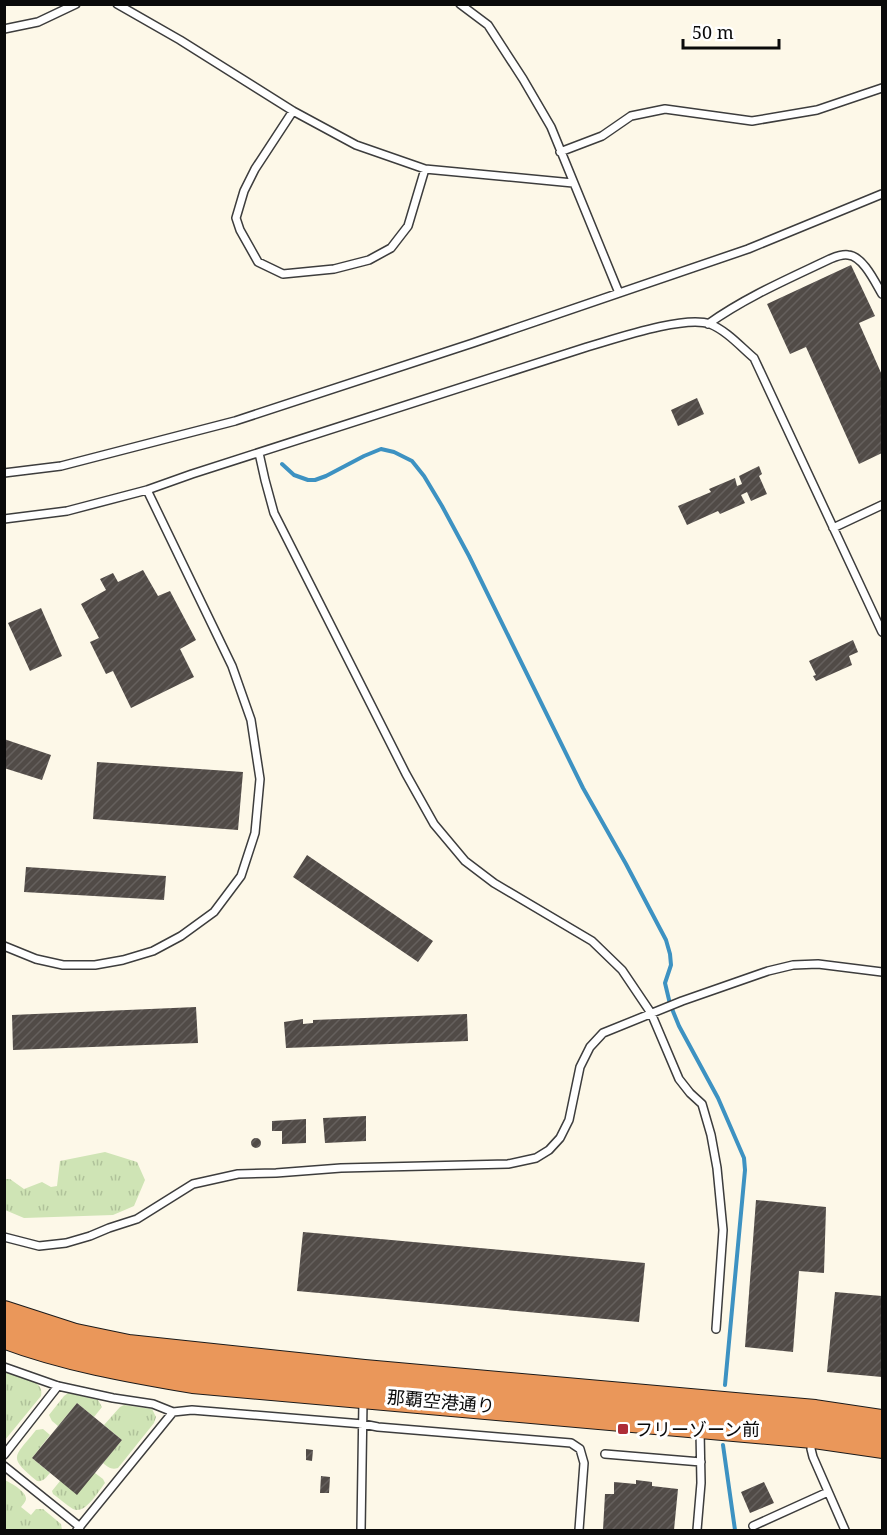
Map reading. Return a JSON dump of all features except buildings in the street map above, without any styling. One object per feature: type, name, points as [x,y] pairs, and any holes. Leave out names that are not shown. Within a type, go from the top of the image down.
[{"type":"highway","name":"那覇空港通り","points":[[4,1314],[75,1337],[128,1348],[364,1384],[700,1425],[882,1423]]},
{"type":"highway","name":"那覇空港通り","points":[[4,1335],[76,1358],[193,1380],[364,1384],[814,1424],[882,1445]]},
{"type":"lane","points":[[4,29],[38,22],[76,4]]},
{"type":"lane","points":[[117,4],[180,40],[293,111],[356,145],[425,169],[573,183]]},
{"type":"lane","points":[[460,4],[488,25],[551,127],[619,293]]},
{"type":"lane","points":[[560,152],[602,136],[631,116],[665,109],[752,121],[817,110],[882,88]]},
{"type":"lane","points":[[293,111],[255,168],[236,218],[258,262],[283,274],[343,267],[369,260],[391,248],[408,226],[425,169]]},
{"type":"lane","points":[[4,472],[61,466],[235,421],[748,249],[882,194]]},
{"type":"lane","points":[[708,324],[755,295],[840,256],[857,257],[864,264],[882,294]]},
{"type":"lane","points":[[4,519],[67,512],[147,490],[633,334],[675,324],[708,324],[729,335],[754,358],[882,632]]},
{"type":"lane","points":[[259,453],[274,513],[406,774],[434,824],[465,861],[494,883],[592,941],[622,970],[651,1013],[679,1079],[702,1104],[717,1168],[723,1230],[716,1329]]},
{"type":"lane","points":[[4,946],[36,959],[63,965],[95,965],[153,951],[181,936],[214,912],[241,876],[255,833],[260,779],[250,720],[231,666],[147,490]]},
{"type":"lane","points":[[833,528],[882,505]]},
{"type":"lane","points":[[4,1237],[39,1246],[66,1243],[137,1219],[193,1185],[238,1174],[341,1168],[508,1164],[536,1158],[549,1150],[560,1138],[569,1120],[580,1067],[590,1047],[603,1033],[651,1013],[768,971],[793,965],[818,964],[882,972]]},
{"type":"lane","points":[[4,1367],[58,1386],[153,1404],[173,1412],[192,1410],[571,1443],[576,1445],[582,1454],[584,1463],[579,1530]]},
{"type":"lane","points":[[361,1530],[364,1384]]},
{"type":"lane","points":[[4,1455],[58,1386]]},
{"type":"lane","points":[[4,1466],[78,1529],[173,1412]]},
{"type":"lane","points":[[814,1424],[813,1457],[845,1530]]},
{"type":"lane","points":[[697,1530],[701,1483],[700,1425]]},
{"type":"lane","points":[[605,1454],[700,1462]]},
{"type":"lane","points":[[753,1526],[828,1492]]},
{"type":"green space","points":[[105,1152],[137,1162],[145,1180],[134,1206],[113,1215],[24,1218],[5,1210],[5,1179],[10,1179],[24,1189],[42,1182],[51,1187],[57,1186],[60,1161]]},
{"type":"green space","points":[[5,1372],[36,1383],[40,1387],[41,1396],[5,1440]]},
{"type":"green space","points":[[68,1393],[98,1400],[102,1407],[94,1417],[77,1403],[58,1426],[49,1415]]},
{"type":"green space","points":[[124,1405],[152,1409],[156,1417],[154,1423],[118,1468],[111,1468],[103,1463],[122,1440],[104,1425]]},
{"type":"green space","points":[[43,1429],[50,1435],[32,1458],[50,1473],[43,1480],[37,1481],[21,1466],[17,1457],[36,1430]]},
{"type":"green space","points":[[95,1473],[105,1483],[91,1502],[82,1509],[73,1509],[53,1494],[52,1491],[60,1481]]},
{"type":"green space","points":[[4,1480],[21,1490],[26,1496],[21,1507],[31,1515],[36,1509],[43,1509],[61,1524],[62,1530],[5,1530]]},
{"type":"waterway","points":[[282,464],[294,475],[315,480],[381,449],[394,452],[412,461],[424,476],[469,556],[583,788],[666,940],[671,965],[665,983],[670,1004],[679,1026],[718,1098],[744,1158],[745,1170],[725,1385]]},
{"type":"waterway","points":[[723,1445],[735,1530]]},
{"type":"place","name":"フリーゾーン前","points":[[623,1429]]}]
